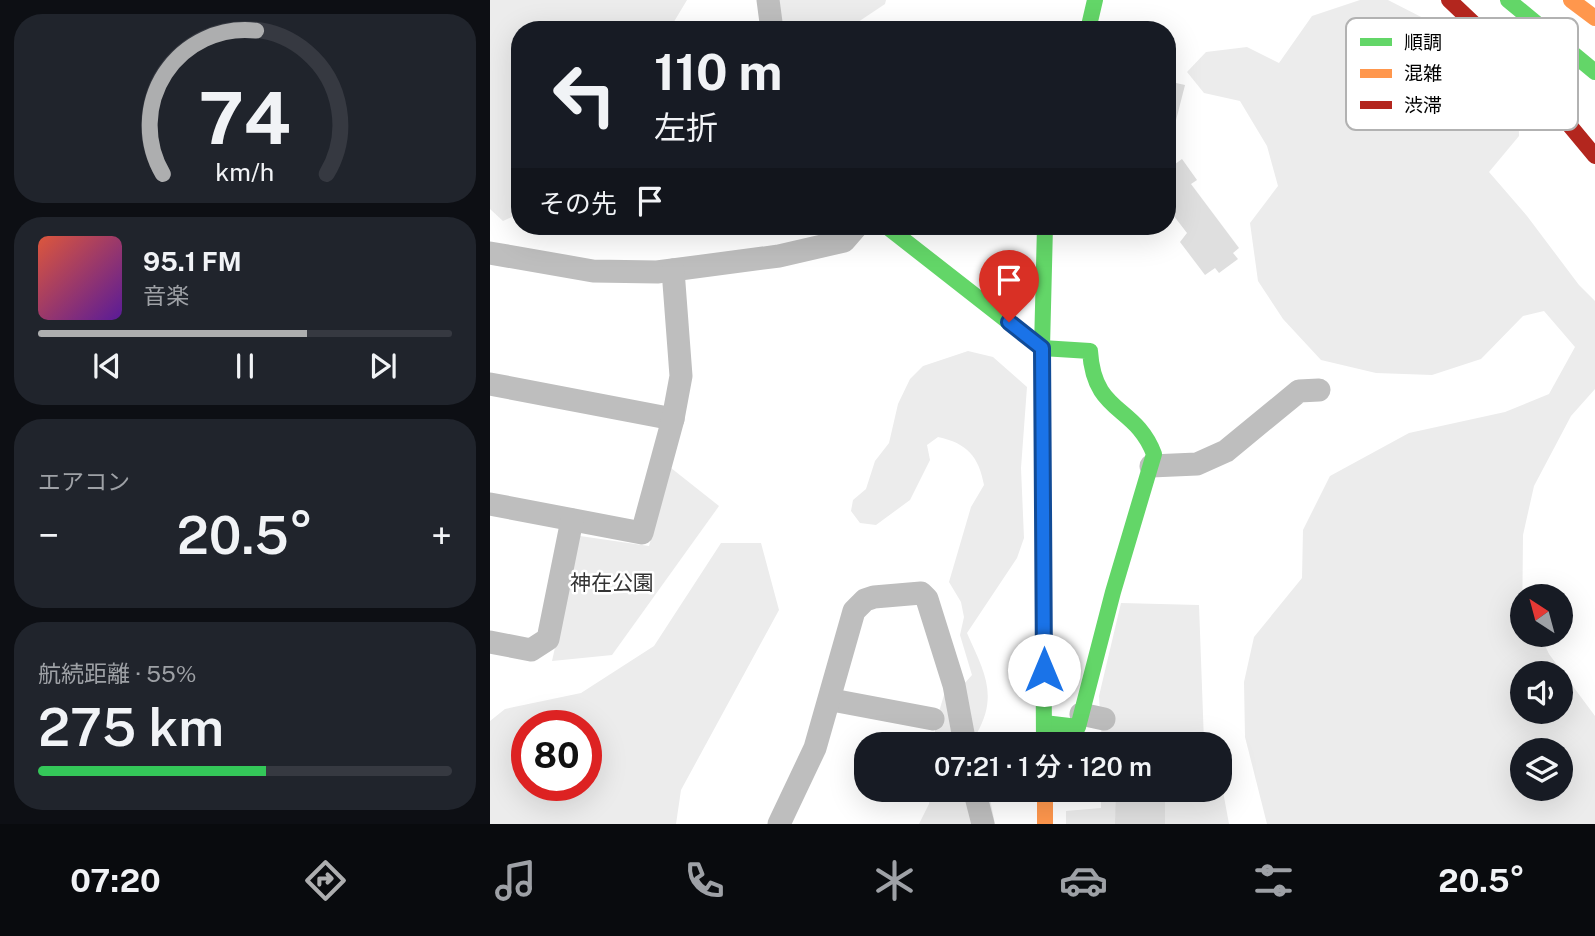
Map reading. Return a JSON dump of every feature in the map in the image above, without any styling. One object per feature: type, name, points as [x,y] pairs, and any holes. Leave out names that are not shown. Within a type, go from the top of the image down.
[{"type":"main road","points":[[1090,21],[1095,0]]},
{"type":"main road","points":[[1449,0],[1469,18]]},
{"type":"main road","points":[[1571,0],[1595,18]]},
{"type":"main road","points":[[1511,3],[1529,18]]},
{"type":"main road","points":[[1578,58],[1595,72]]},
{"type":"main road","points":[[1574,130],[1595,156]]},
{"type":"main road","points":[[898,235],[1042,348],[1090,351],[1090,377],[1096,390],[1151,439],[1154,454],[1093,717],[1078,727],[1044,723]]},
{"type":"main road","points":[[1044,732],[1042,348],[1045,235]]},
{"type":"main road","points":[[1044,302],[1052,235]]},
{"type":"main road","points":[[1045,802],[1045,824]]},
{"type":"street","points":[[768,0],[771,21]]},
{"type":"street","points":[[490,253],[593,271],[673,270],[779,256],[844,241],[849,235]]},
{"type":"street","points":[[490,505],[642,533],[673,419],[681,376],[673,270]]},
{"type":"street","points":[[490,384],[673,419]]},
{"type":"street","points":[[1151,466],[1197,464],[1226,451],[1299,391],[1319,390]]},
{"type":"street","points":[[490,642],[531,650],[548,639],[572,520]]},
{"type":"street","points":[[779,824],[816,748],[832,700],[855,611],[874,597],[920,593],[931,606],[954,685],[963,732]]},
{"type":"street","points":[[832,700],[933,719]]},
{"type":"street","points":[[977,802],[983,824]]},
{"type":"green space","points":[[490,0],[687,0],[674,21],[511,21],[511,217],[503,221],[490,209]]},
{"type":"green space","points":[[778,0],[886,0],[885,4],[860,21],[781,21]]},
{"type":"green space","points":[[1360,0],[1388,0],[1423,18],[1346,18],[1346,130],[1519,130],[1519,136],[1489,172],[1527,216],[1579,285],[1595,301],[1595,389],[1571,416],[1534,486],[1523,535],[1523,584],[1510,584],[1510,648],[1546,648],[1554,661],[1510,661],[1510,724],[1573,724],[1573,686],[1595,716],[1595,824],[1267,824],[1245,737],[1244,682],[1254,637],[1302,578],[1303,530],[1330,476],[1409,433],[1505,412],[1549,394],[1575,347],[1544,311],[1523,316],[1481,359],[1432,375],[1376,373],[1321,360],[1283,319],[1258,281],[1250,223],[1278,186],[1267,146],[1240,101],[1204,93],[1187,72],[1206,52],[1247,47],[1279,63],[1312,16]]},
{"type":"green space","points":[[968,351],[993,357],[1027,387],[1021,468],[1024,538],[1017,558],[967,633],[983,671],[988,694],[984,719],[978,732],[935,732],[944,695],[963,685],[972,675],[960,635],[964,617],[961,602],[949,582],[971,507],[984,485],[975,459],[964,447],[938,437],[927,445],[930,460],[910,500],[876,525],[860,523],[851,511],[853,500],[866,489],[875,461],[889,443],[898,404],[910,379],[923,366]]},
{"type":"green space","name":"神在公園","points":[[671,468],[719,506],[612,655],[552,661],[580,536],[649,546]]},
{"type":"green space","points":[[721,543],[761,543],[779,610],[681,790],[676,824],[490,824],[490,721],[505,709],[581,693],[654,646]]},
{"type":"green space","points":[[1121,603],[1199,605],[1204,732],[1101,732],[1099,696]]},
{"type":"green space","points":[[991,802],[995,824],[919,824],[929,804]]},
{"type":"green space","points":[[1101,802],[1225,802],[1229,824],[1066,824],[1066,811],[1101,808]]},
{"type":"building","points":[[1176,83],[1185,85],[1176,120]]},
{"type":"building","points":[[1182,159],[1197,180],[1191,184],[1239,248],[1233,253],[1238,259],[1219,273],[1215,268],[1205,275],[1180,242],[1187,233],[1176,219],[1176,163]]},
{"type":"building","points":[[1116,802],[1165,802],[1165,824],[1115,824]]},
{"type":"traffic: fast","points":[[1090,21],[1095,0]]},
{"type":"traffic: fast","points":[[1508,0],[1530,18]]},
{"type":"traffic: fast","points":[[1578,58],[1595,72]]},
{"type":"traffic: fast","points":[[898,235],[1042,348],[1090,351],[1093,372],[1099,387],[1107,399],[1137,426],[1154,454],[1113,592],[1078,727],[1044,723]]},
{"type":"traffic: fast","points":[[1044,732],[1042,348],[1045,235]]},
{"type":"traffic: slow","points":[[1571,0],[1595,18]]},
{"type":"traffic: slow","points":[[1045,802],[1045,824]]},
{"type":"traffic: jam","points":[[1449,0],[1468,18]]},
{"type":"traffic: jam","points":[[1573,130],[1595,156]]},
{"type":"route","points":[[1009,322],[1042,348],[1044,670]]}]
